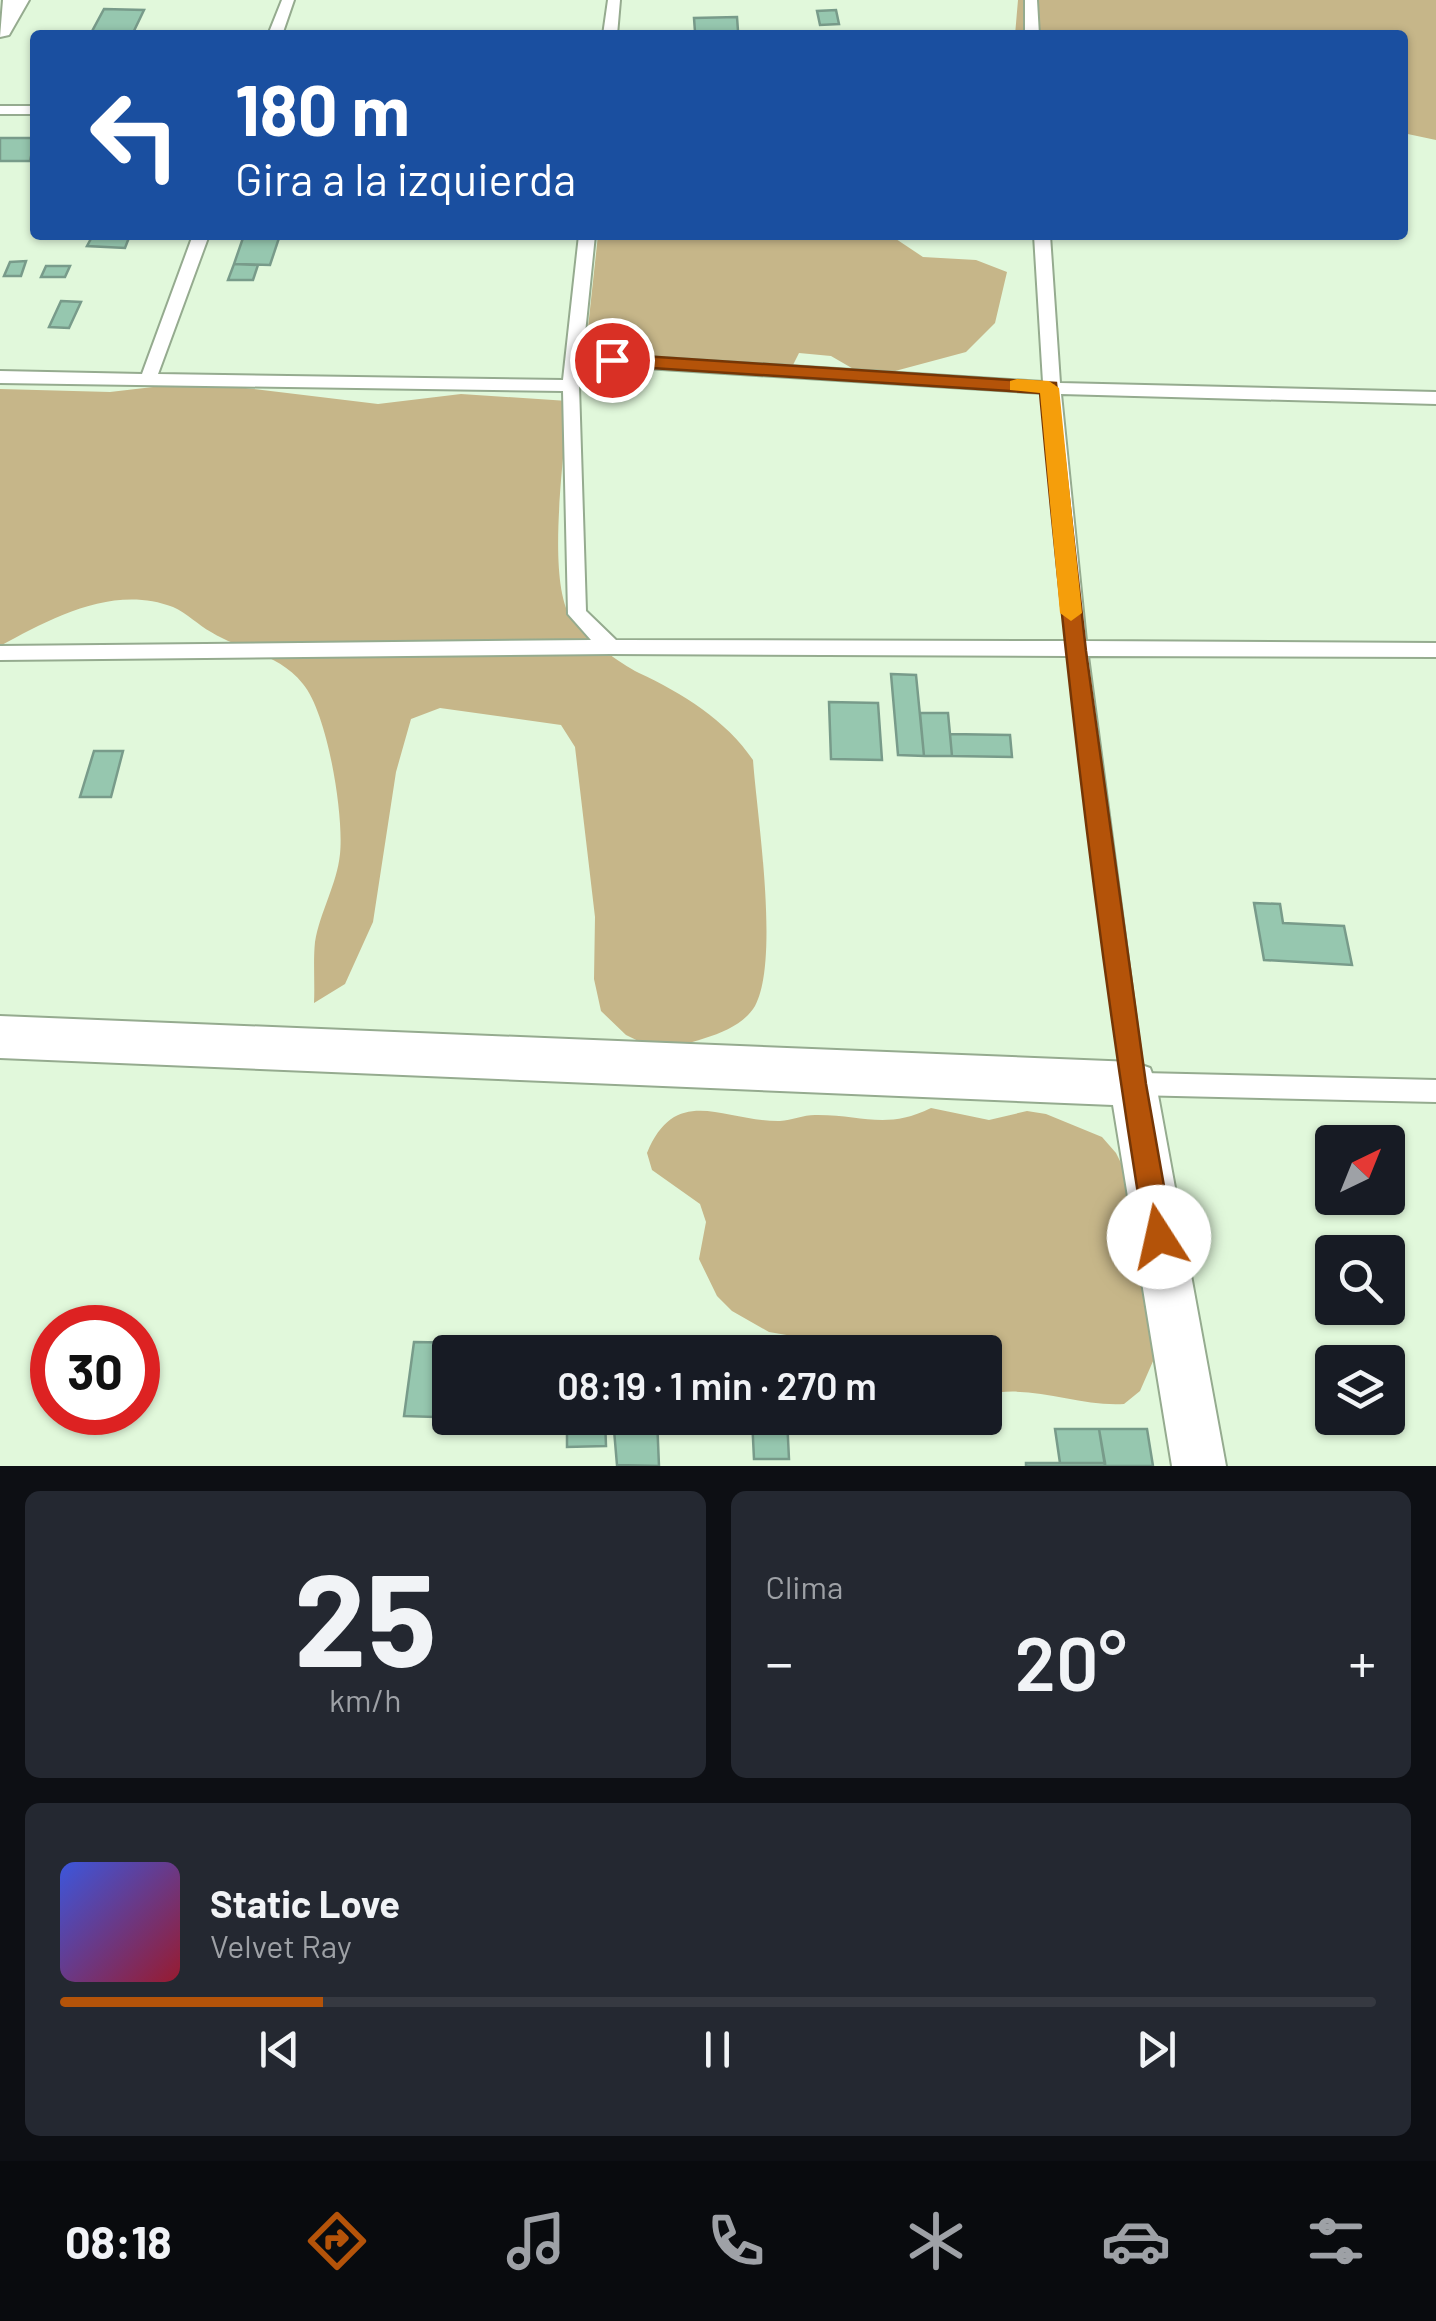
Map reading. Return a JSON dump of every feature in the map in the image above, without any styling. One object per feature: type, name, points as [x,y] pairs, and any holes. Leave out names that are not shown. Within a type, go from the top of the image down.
[{"type":"street","points":[[0,30],[16,0]]},
{"type":"street","points":[[0,1037],[1133,1084],[1198,1466]]},
{"type":"lane","points":[[277,30],[288,0]]},
{"type":"lane","points":[[611,30],[614,0]]},
{"type":"lane","points":[[1030,0],[1032,30]]},
{"type":"lane","points":[[0,110],[30,110]]},
{"type":"lane","points":[[148,380],[199,240]]},
{"type":"lane","points":[[586,240],[571,386],[578,614],[611,647]]},
{"type":"lane","points":[[1042,240],[1049,388],[1075,651],[1133,1084],[1436,1091]]},
{"type":"lane","points":[[572,358],[1049,388],[1436,398]]},
{"type":"lane","points":[[0,377],[571,386]]},
{"type":"lane","points":[[0,653],[611,647],[1436,650]]},
{"type":"shaded area","points":[[1018,0],[1436,0],[1436,140],[1408,134],[1408,30],[1015,30]]},
{"type":"shaded area","points":[[597,240],[898,240],[923,257],[976,260],[1007,272],[995,323],[966,352],[869,378],[831,356],[799,353],[791,369],[686,369],[632,357],[587,337]]},
{"type":"shaded area","points":[[196,382],[378,404],[461,394],[568,401],[558,547],[564,603],[573,621],[622,663],[702,709],[730,732],[753,760],[765,886],[766,956],[762,984],[747,1016],[725,1031],[659,1051],[626,1035],[601,1011],[594,979],[595,917],[575,747],[561,725],[440,708],[411,719],[396,772],[373,922],[345,984],[314,1003],[315,942],[338,865],[341,837],[327,741],[303,684],[282,665],[206,629],[173,607],[151,601],[128,599],[84,607],[0,646],[0,389],[110,392]]},
{"type":"shaded area","points":[[931,1108],[989,1120],[1027,1111],[1046,1114],[1102,1137],[1116,1153],[1134,1189],[1157,1352],[1140,1391],[1124,1404],[1002,1392],[1002,1335],[769,1332],[732,1311],[717,1296],[699,1259],[706,1222],[700,1204],[652,1170],[647,1153],[659,1131],[672,1118],[687,1112],[780,1121],[813,1115],[887,1120]]},
{"type":"building","points":[[104,9],[144,10],[134,30],[93,30]]},
{"type":"building","points":[[836,10],[839,24],[820,25],[817,11]]},
{"type":"building","points":[[737,17],[738,30],[695,30],[694,18]]},
{"type":"building","points":[[0,138],[30,138],[30,161],[0,161]]},
{"type":"building","points":[[90,240],[128,240],[125,248],[87,246]]},
{"type":"building","points":[[242,240],[278,240],[270,265],[234,264]]},
{"type":"building","points":[[26,261],[21,276],[4,276],[10,262]]},
{"type":"building","points":[[234,264],[258,265],[253,280],[228,280]]},
{"type":"building","points":[[46,266],[70,266],[65,277],[41,277]]},
{"type":"building","points":[[61,301],[81,302],[69,328],[49,327]]},
{"type":"building","points":[[891,674],[916,675],[924,756],[898,755]]},
{"type":"building","points":[[829,702],[878,703],[882,760],[831,759]]},
{"type":"building","points":[[920,713],[948,713],[952,756],[924,756]]},
{"type":"building","points":[[950,734],[1010,735],[1012,757],[952,756]]},
{"type":"building","points":[[94,751],[123,751],[111,797],[80,797]]},
{"type":"building","points":[[1254,903],[1280,904],[1283,923],[1344,926],[1352,965],[1264,960]]},
{"type":"building","points":[[414,1342],[432,1342],[432,1417],[404,1416]]},
{"type":"building","points":[[1055,1429],[1099,1429],[1105,1463],[1060,1463]]},
{"type":"building","points":[[1099,1429],[1147,1429],[1153,1466],[1105,1466]]},
{"type":"building","points":[[567,1435],[606,1435],[606,1446],[567,1447]]},
{"type":"building","points":[[614,1435],[658,1435],[659,1466],[617,1465]]},
{"type":"building","points":[[753,1435],[788,1435],[789,1459],[754,1459]]},
{"type":"building","points":[[1105,1463],[1105,1466],[1026,1466]]},
{"type":"slow traffic","points":[[1017,385],[1049,388],[1071,613]]},
{"type":"route","points":[[612,360],[1049,388],[1075,651],[1133,1084],[1159,1237]]}]
